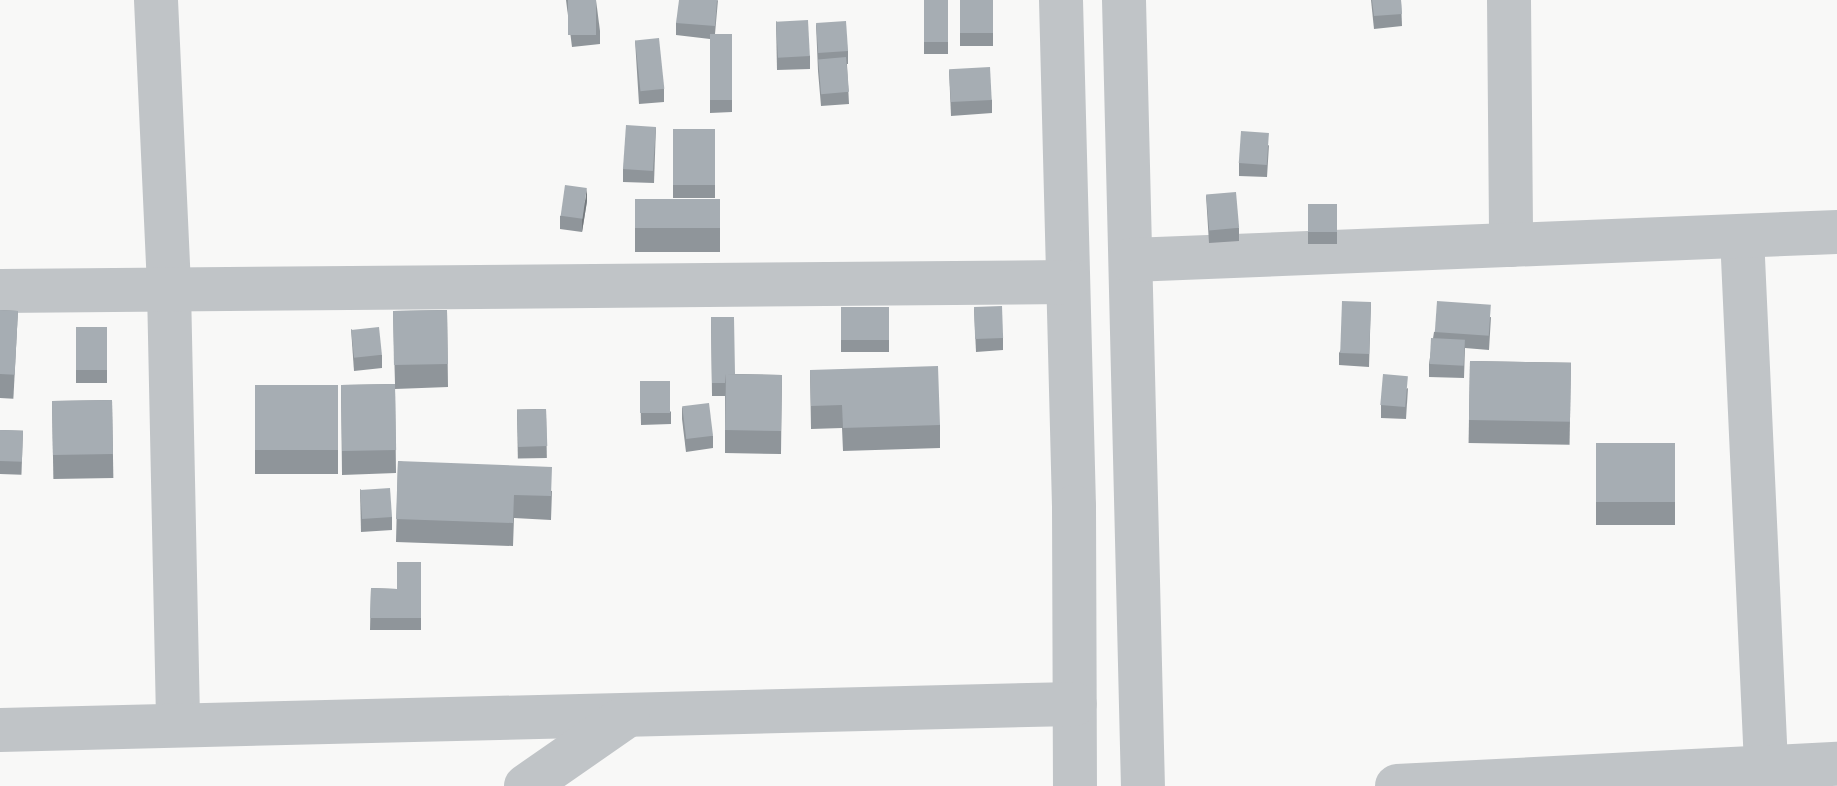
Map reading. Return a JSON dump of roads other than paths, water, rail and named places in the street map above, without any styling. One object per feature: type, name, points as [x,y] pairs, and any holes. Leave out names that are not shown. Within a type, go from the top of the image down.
[{"type":"street","points":[[156,0],[169,289],[178,725]]},
{"type":"street","points":[[1061,0],[1075,786]]},
{"type":"street","points":[[1124,0],[1143,786]]},
{"type":"street","points":[[1509,0],[1511,245]]},
{"type":"street","points":[[1131,260],[1837,232]]},
{"type":"street","points":[[1742,236],[1767,777]]},
{"type":"street","points":[[0,291],[1068,282]]},
{"type":"street","points":[[0,730],[1075,704]]},
{"type":"street","points":[[526,786],[628,715]]},
{"type":"street","points":[[1397,786],[1767,777],[1837,764]]}]
